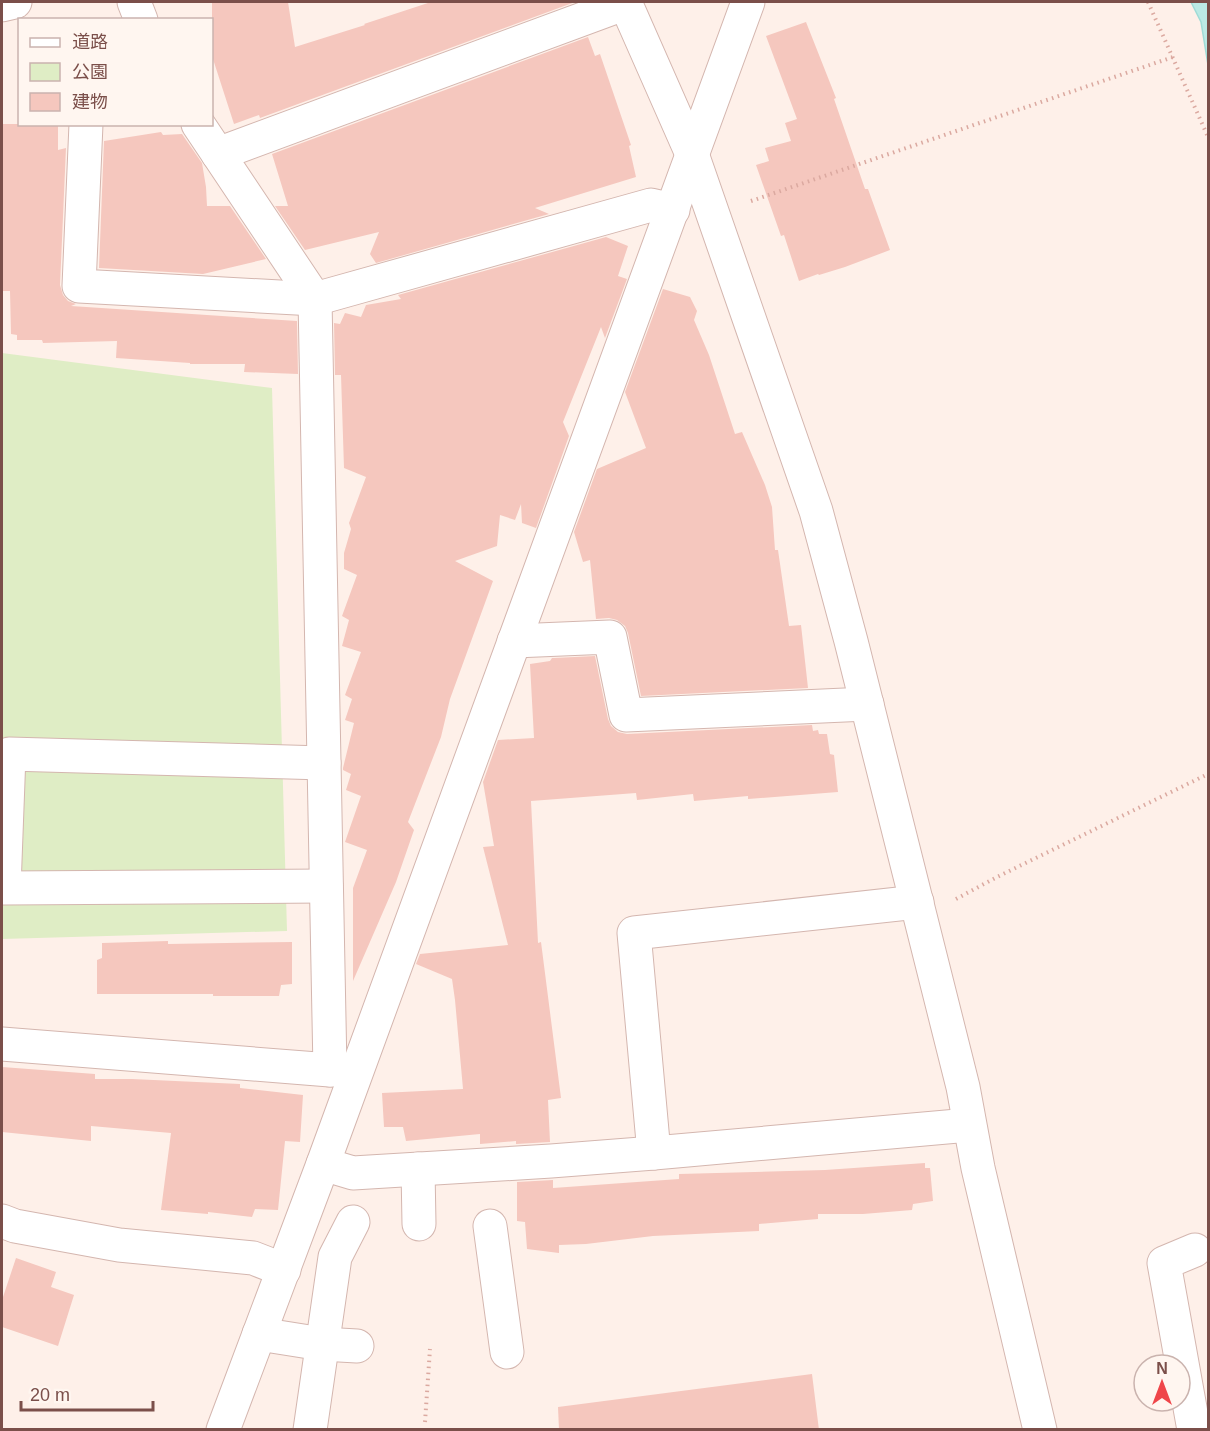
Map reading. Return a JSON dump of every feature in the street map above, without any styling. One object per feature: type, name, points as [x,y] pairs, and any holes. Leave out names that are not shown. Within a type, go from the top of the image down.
[{"type":"street","points":[[2,5],[15,2]]},
{"type":"street","points":[[134,2],[140,18]]},
{"type":"street","points":[[218,154],[626,2],[692,154],[816,511],[963,1088],[978,1168],[1040,1430]]},
{"type":"street","points":[[223,1430],[323,1164],[343,1070],[514,641],[748,2]]},
{"type":"street","points":[[86,126],[80,286],[315,299],[651,205],[673,210]]},
{"type":"street","points":[[199,126],[315,299],[326,886],[343,1070]]},
{"type":"street","points":[[514,641],[610,637],[626,715],[867,704]]},
{"type":"street","points":[[324,764],[9,754],[4,888],[326,886]]},
{"type":"street","points":[[654,1153],[634,933],[919,910]]},
{"type":"street","points":[[2,1044],[343,1070]]},
{"type":"street","points":[[323,1164],[353,1173],[654,1153],[969,1125]]},
{"type":"street","points":[[418,1169],[419,1224]]},
{"type":"street","points":[[2,1221],[15,1226],[119,1245],[253,1258],[334,1257]]},
{"type":"street","points":[[310,1430],[334,1257],[353,1222]]},
{"type":"street","points":[[490,1226],[507,1352]]},
{"type":"street","points":[[1194,1430],[1164,1263],[1195,1250]]},
{"type":"street","points":[[259,1334],[321,1344],[357,1346]]},
{"type":"path","points":[[1148,2],[1209,137]]},
{"type":"path","points":[[713,214],[1173,57]]},
{"type":"path","points":[[919,910],[997,877],[1209,774]]},
{"type":"path","points":[[425,1422],[430,1349]]},
{"type":"green space","points":[[2,353],[272,388],[287,931],[2,939]]},
{"type":"water","points":[[1191,2],[1208,2],[1208,65],[1201,22]]},
{"type":"building","points":[[212,2],[288,2],[295,47],[431,2],[575,2],[260,118],[259,115],[234,124],[213,59]]},
{"type":"building","points":[[806,22],[836,98],[834,99],[865,189],[868,189],[890,250],[799,281],[784,235],[781,236],[756,165],[769,161],[765,148],[791,141],[785,123],[797,119],[766,36]]},
{"type":"building","points":[[588,37],[595,56],[600,54],[631,145],[629,146],[636,177],[535,208],[549,214],[376,263],[370,254],[379,232],[305,250],[275,206],[288,206],[272,154]]},
{"type":"building","points":[[2,124],[58,126],[58,150],[66,148],[60,285],[68,301],[76,304],[71,306],[297,321],[298,374],[244,372],[245,364],[190,364],[116,358],[117,341],[43,343],[42,340],[17,340],[17,335],[11,334],[10,291],[2,291]]},
{"type":"building","points":[[161,132],[163,135],[182,134],[202,163],[207,206],[230,206],[266,259],[203,274],[99,268],[104,141]]},
{"type":"building","points":[[606,237],[628,246],[618,276],[627,279],[605,338],[601,327],[563,422],[569,436],[536,528],[522,523],[521,504],[515,520],[500,515],[497,546],[455,561],[493,581],[450,699],[441,737],[408,822],[414,830],[396,882],[353,981],[353,888],[367,850],[345,842],[361,796],[346,790],[351,774],[343,768],[354,723],[345,720],[352,699],[345,695],[361,652],[342,646],[349,620],[342,616],[357,575],[344,569],[344,553],[351,529],[349,523],[366,477],[344,468],[341,375],[335,375],[334,323],[340,324],[345,313],[361,317],[366,305],[401,299],[398,295]]},
{"type":"building","points":[[663,289],[690,297],[697,311],[694,320],[709,355],[735,434],[742,432],[765,485],[772,507],[775,550],[778,550],[789,626],[801,625],[808,688],[641,696],[625,626],[609,618],[596,619],[590,560],[583,562],[574,532],[597,469],[646,448],[625,392]]},
{"type":"building","points":[[595,656],[608,719],[611,726],[618,732],[627,734],[812,725],[813,731],[818,730],[819,734],[827,734],[830,754],[834,755],[838,792],[694,801],[693,794],[637,800],[636,793],[531,801],[538,943],[541,942],[561,1098],[548,1100],[550,1142],[516,1144],[516,1141],[480,1144],[480,1134],[406,1141],[403,1127],[384,1127],[382,1093],[463,1089],[452,979],[416,964],[420,954],[508,945],[483,847],[494,846],[483,782],[498,740],[534,738],[530,664],[550,661],[552,658]]},
{"type":"building","points":[[168,941],[168,944],[292,942],[292,984],[281,985],[279,996],[97,994],[97,960],[102,958],[102,943]]},
{"type":"building","points":[[2,1067],[95,1074],[95,1079],[240,1084],[240,1088],[303,1095],[300,1142],[285,1141],[278,1210],[255,1209],[252,1217],[161,1210],[171,1133],[91,1126],[91,1141],[2,1132]]},
{"type":"building","points":[[925,1163],[925,1168],[930,1168],[933,1201],[913,1204],[912,1210],[863,1214],[818,1214],[818,1219],[759,1224],[759,1231],[653,1236],[559,1245],[559,1253],[527,1249],[525,1222],[517,1221],[517,1182],[553,1180],[553,1188],[679,1179],[679,1174],[825,1170]]},
{"type":"building","points":[[16,1258],[56,1272],[51,1287],[74,1295],[58,1346],[2,1327],[2,1300]]},
{"type":"building","points":[[812,1374],[819,1430],[559,1430],[558,1407]]}]
